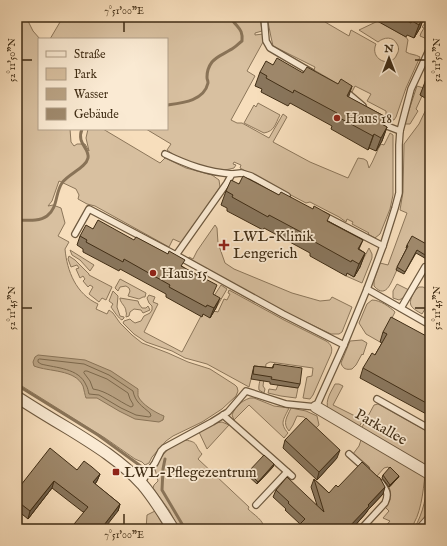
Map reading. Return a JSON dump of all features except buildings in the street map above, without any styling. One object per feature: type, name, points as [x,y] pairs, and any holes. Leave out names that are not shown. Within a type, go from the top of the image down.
[{"type":"street","points":[[17,397],[96,446],[121,464],[141,483],[153,498],[173,529]]},
{"type":"street","name":"Parkallee","points":[[316,407],[430,474]]},
{"type":"street","points":[[422,529],[430,520]]},
{"type":"lane","points":[[264,17],[266,41],[270,48],[319,76]]},
{"type":"lane","points":[[141,483],[164,448],[228,412],[246,391],[286,404],[316,407],[344,345],[383,246],[399,193],[400,131],[411,89],[430,48]]},
{"type":"lane","points":[[338,87],[363,106],[363,116]]},
{"type":"lane","points":[[369,118],[400,131]]},
{"type":"lane","points":[[165,154],[193,166],[217,173],[241,173],[251,176],[290,198]]},
{"type":"lane","points":[[176,255],[232,174]]},
{"type":"lane","points":[[75,234],[89,209],[283,314],[344,345]]},
{"type":"lane","points":[[317,212],[383,246]]},
{"type":"lane","points":[[401,308],[425,267]]},
{"type":"lane","points":[[367,289],[430,325]]},
{"type":"lane","points":[[377,400],[430,429]]},
{"type":"lane","points":[[223,415],[292,476]]},
{"type":"lane","points":[[350,454],[370,473]]},
{"type":"lane","points":[[256,505],[287,472]]},
{"type":"lane","points":[[361,529],[385,503],[387,498],[385,488],[376,478]]},
{"type":"green space","points":[[17,17],[26,17],[33,31],[39,38],[38,130],[70,130],[71,142],[74,146],[77,144],[85,144],[89,151],[86,138],[88,130],[105,130],[160,163],[165,158],[186,168],[212,175],[219,180],[220,187],[182,243],[173,239],[169,247],[95,206],[78,199],[79,195],[76,189],[59,181],[52,201],[48,206],[53,205],[61,208],[65,223],[58,236],[69,242],[65,249],[66,257],[74,281],[78,288],[90,300],[98,304],[96,309],[107,314],[109,310],[132,335],[142,343],[188,362],[210,369],[235,385],[238,391],[236,396],[222,409],[202,422],[166,441],[152,457],[149,463],[145,465],[17,383]]},
{"type":"green space","points":[[63,17],[260,17],[262,31],[255,33],[255,35],[263,34],[263,42],[247,71],[255,76],[231,120],[237,123],[242,123],[269,138],[283,114],[287,117],[273,142],[310,162],[348,178],[358,158],[367,161],[369,168],[381,144],[384,145],[390,133],[393,135],[393,195],[390,209],[380,234],[375,238],[352,224],[353,222],[347,219],[346,222],[310,202],[306,203],[240,168],[241,165],[234,162],[233,164],[236,165],[234,168],[214,170],[193,164],[179,158],[167,150],[171,144],[148,130],[168,130],[168,38],[51,38]]},
{"type":"green space","points":[[267,17],[327,17],[325,22],[349,36],[351,30],[376,44],[375,50],[378,58],[386,62],[394,59],[398,53],[398,45],[395,41],[388,38],[378,42],[359,30],[378,21],[406,37],[408,40],[406,52],[420,57],[394,120],[386,118],[386,111],[367,101],[371,94],[355,86],[352,92],[314,70],[315,67],[273,46]]},
{"type":"green space","points":[[426,22],[430,24],[430,33],[427,39],[420,36],[424,28],[422,27]]},
{"type":"green space","points":[[417,86],[424,88],[420,95],[422,96],[416,109],[418,111],[410,124],[405,124],[407,116]]},
{"type":"green space","points":[[430,101],[430,249],[407,248],[396,269],[397,270],[391,283],[386,290],[379,290],[374,286],[374,280],[380,263],[388,265],[407,213],[400,210],[403,192],[404,144],[419,124]]},
{"type":"green space","points":[[258,103],[280,115],[273,129],[268,132],[264,133],[244,123],[254,105],[256,107]]},
{"type":"green space","points":[[215,225],[217,228],[218,243],[225,263],[234,269],[292,293],[320,301],[330,300],[332,297],[352,307],[342,332],[339,334],[331,334],[283,311],[188,259],[189,257],[193,259]]},
{"type":"green space","points":[[369,248],[372,258],[362,283],[346,276],[347,273],[354,277]]},
{"type":"green space","points":[[70,250],[94,265],[90,271],[80,260],[72,255]]},
{"type":"green space","points":[[69,256],[75,260],[89,275],[112,287],[106,300],[102,298],[99,302],[89,294],[93,287],[90,285],[88,287],[83,281],[85,279],[83,276],[80,278],[76,269],[79,268],[77,265],[71,267],[68,259]]},
{"type":"green space","points":[[120,279],[146,293],[145,297],[139,299],[128,296],[130,291],[126,286],[120,287],[118,291],[115,288]]},
{"type":"green space","points":[[397,284],[409,290],[405,297],[399,300],[393,298],[393,291]]},
{"type":"green space","points":[[221,285],[227,289],[216,308],[209,304]]},
{"type":"green space","points":[[419,287],[423,287],[430,291],[430,312],[425,309],[422,314],[411,304],[411,298]]},
{"type":"green space","points":[[229,290],[326,341],[330,345],[332,348],[331,354],[310,399],[303,398],[307,377],[312,376],[313,368],[270,362],[266,364],[263,386],[265,389],[264,393],[259,390],[262,372],[251,379],[249,387],[207,364],[185,358],[172,351],[146,342],[134,334],[123,323],[124,321],[130,319],[135,323],[141,321],[144,316],[152,310],[152,306],[147,298],[149,295],[155,297],[153,302],[158,304],[144,332],[182,352],[201,316],[209,312],[218,312],[224,299],[227,300],[230,294],[228,293]]},
{"type":"green space","points":[[113,291],[118,296],[117,307],[120,316],[124,317],[122,320],[111,307],[113,304],[109,301]]},
{"type":"green space","points":[[120,298],[138,301],[142,308],[146,308],[148,306],[150,310],[143,313],[141,310],[134,309],[130,312],[129,316],[126,317],[126,310]]},
{"type":"green space","points":[[372,300],[381,302],[395,312],[380,342],[366,334],[359,323],[367,304]]},
{"type":"green space","points":[[362,340],[367,343],[363,355],[362,354],[352,369],[345,369],[341,363],[350,341]]},
{"type":"green space","points":[[335,384],[343,386],[333,405],[363,420],[359,427],[328,409],[328,399]]},
{"type":"green space","points":[[278,385],[298,388],[296,398],[268,393],[269,389],[276,390]]},
{"type":"green space","points":[[250,398],[254,398],[274,406],[289,408],[283,421],[285,430],[288,433],[284,438],[249,405],[234,420],[232,415],[235,409],[241,403]]},
{"type":"green space","points":[[378,404],[430,433],[430,467],[361,429],[374,405]]},
{"type":"green space","points":[[291,408],[306,411],[317,416],[319,425],[315,429],[304,417],[297,416],[289,431],[286,423]]},
{"type":"green space","points":[[222,422],[229,425],[207,449],[199,432],[200,430]]},
{"type":"green space","points":[[185,440],[196,444],[202,454],[198,459],[249,507],[248,509],[262,523],[264,529],[179,529],[169,510],[153,488],[158,481],[155,469],[160,459],[166,451],[179,442]]},
{"type":"green space","points":[[361,440],[425,475],[419,511],[414,524],[410,529],[383,529],[390,521],[383,518],[389,511],[385,507],[390,498],[389,487],[398,477],[388,467],[384,468],[377,476],[353,454],[359,446]]},
{"type":"green space","points":[[428,477],[430,478],[430,510],[419,529],[414,529],[424,504]]},
{"type":"green space","points":[[155,511],[165,529],[146,529],[147,515]]},
{"type":"water","points":[[38,355],[85,360],[111,371],[138,389],[138,396],[142,402],[149,408],[164,416],[163,420],[159,422],[135,419],[97,398],[86,398],[83,386],[74,377],[61,372],[34,366],[33,362],[35,357]]},
{"type":"waterway","points":[[168,105],[186,102],[202,94],[208,83],[207,73],[212,62],[242,41],[241,32],[233,21],[233,17]]},
{"type":"waterway","points":[[17,220],[40,219],[51,213],[62,183],[87,162],[88,154],[82,142],[82,130]]},
{"type":"waterway","points":[[17,385],[98,435],[142,467]]},
{"type":"waterway","points":[[165,459],[162,490],[185,529]]},
{"type":"place","name":"Haus 18","points":[[337,118]]},
{"type":"place","name":"LWL-Klinik Lengerich","points":[[224,245]]},
{"type":"place","name":"Haus 15","points":[[153,273]]},
{"type":"place","name":"LWL-Pflegezentrum","points":[[116,472]]}]
